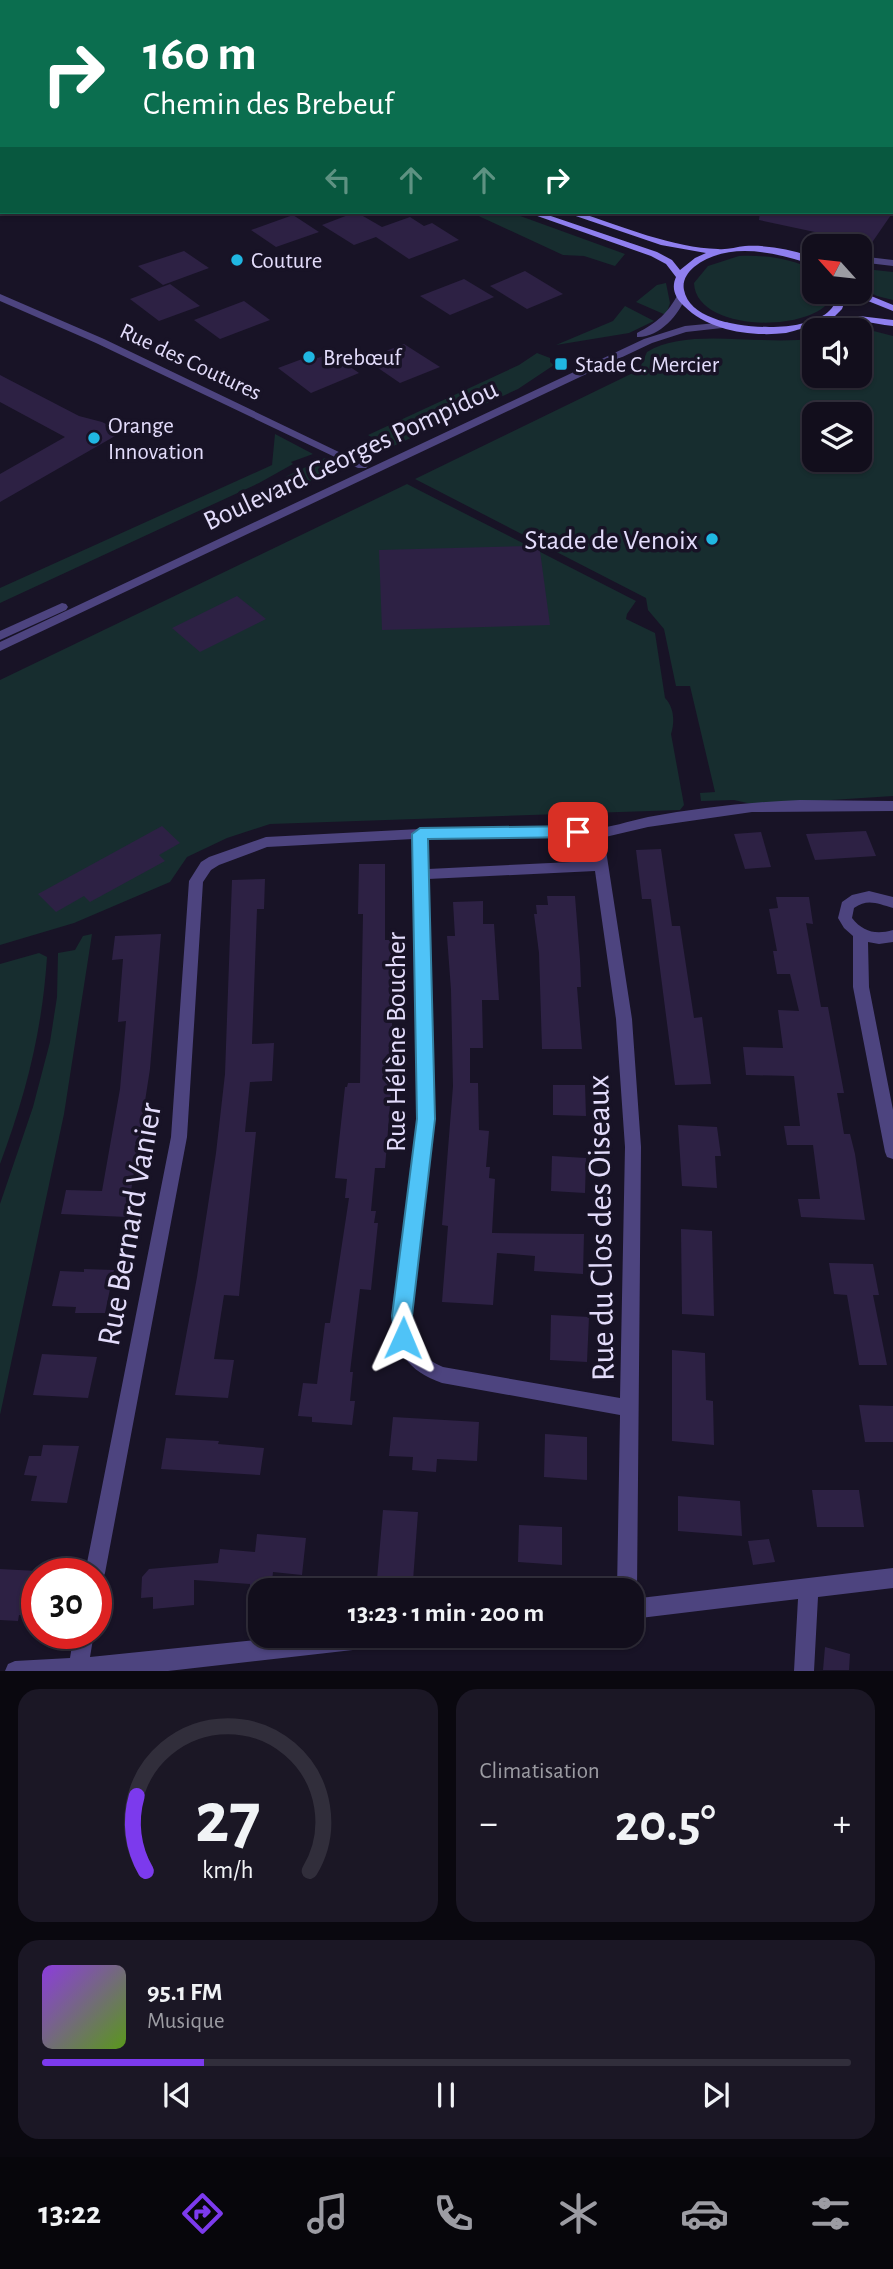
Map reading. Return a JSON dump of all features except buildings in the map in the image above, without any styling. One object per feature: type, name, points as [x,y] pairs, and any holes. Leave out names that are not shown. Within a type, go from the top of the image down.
[{"type":"main road","points":[[537,214],[654,254],[669,262],[680,276]]},
{"type":"main road","points":[[575,214],[672,245],[726,251],[776,251],[802,258]]},
{"type":"main road","points":[[726,251],[698,260],[680,276],[678,284],[681,296],[692,309],[727,325],[768,331],[802,327]]},
{"type":"main road","points":[[872,300],[893,309]]},
{"type":"main road","points":[[823,318],[836,311],[841,304]]},
{"type":"main road","points":[[872,321],[893,323]]},
{"type":"street","points":[[872,261],[893,265]]},
{"type":"street","points":[[872,266],[893,265]]},
{"type":"street","name":"Boulevard Georges Pompidou","points":[[0,636],[652,330],[676,310],[681,296]]},
{"type":"street","name":"Rue des Coutures","points":[[0,297],[100,341],[362,466]]},
{"type":"street","name":"Boulevard Georges Pompidou","points":[[0,647],[648,341],[685,329],[727,325]]},
{"type":"street","points":[[420,834],[578,832],[592,835],[648,822],[752,807],[800,804],[893,806]]},
{"type":"street","name":"Rue Hélène Boucher","points":[[420,834],[426,1119],[402,1316],[403,1338],[409,1352],[419,1362],[442,1375],[631,1408]]},
{"type":"street","name":"Rue Bernard Vanier","points":[[98,1558],[179,1137],[196,881],[206,866],[214,861],[266,842],[420,834]]},
{"type":"street","name":"Rue du Clos des Oiseaux","points":[[592,835],[598,844],[624,1019],[633,1147],[627,1578]]},
{"type":"street","points":[[421,874],[600,866]]},
{"type":"street","points":[[893,903],[874,896],[852,901],[847,906],[845,918],[860,934],[874,939],[893,936]]},
{"type":"street","points":[[860,934],[861,987],[893,1153]]},
{"type":"street","points":[[644,1608],[893,1578]]},
{"type":"street","points":[[804,1671],[809,1589]]},
{"type":"street","points":[[15,1671],[78,1668],[272,1648]]},
{"type":"street","points":[[78,1668],[81,1649]]},
{"type":"green space","points":[[474,214],[515,214],[625,254],[615,266],[584,256],[563,255]]},
{"type":"green space","points":[[739,256],[778,258],[796,263],[802,265],[802,304],[826,304],[816,312],[798,319],[753,322],[731,318],[712,311],[699,299],[694,283],[708,266]]},
{"type":"green space","points":[[872,270],[893,272],[893,300],[872,294]]},
{"type":"green space","points":[[666,283],[670,303],[666,315],[636,302],[657,285]]},
{"type":"green space","points":[[625,306],[654,321],[629,333],[556,345],[613,321]]},
{"type":"green space","name":"Stade de Venoix","points":[[872,331],[893,336],[893,796],[756,805],[734,800],[701,801],[700,793],[715,792],[690,686],[676,686],[664,629],[648,610],[646,598],[415,479],[639,370],[647,352],[664,344],[705,339],[802,339],[802,388],[872,388]]},
{"type":"green space","points":[[537,353],[550,358],[554,365],[518,389],[389,448],[368,435],[519,365]]},
{"type":"green space","points":[[275,434],[313,454],[291,462],[293,464],[259,483],[0,603],[0,588],[272,465]]},
{"type":"green space","points":[[325,458],[331,462],[331,467],[322,477],[303,482],[283,482],[287,476]]},
{"type":"green space","points":[[407,484],[636,601],[626,619],[655,633],[665,698],[673,715],[671,734],[684,805],[680,810],[270,824],[227,838],[187,857],[170,882],[74,923],[0,945],[0,680]]},
{"type":"green space","points":[[92,934],[64,1114],[0,1415],[0,1204],[33,1107],[50,1042],[57,997],[58,953],[75,950],[83,936]]},
{"type":"green space","points":[[39,953],[47,957],[37,1037],[18,1113],[0,1164],[0,964]]},
{"type":"place","name":"Couture","points":[[237,260]]},
{"type":"place","name":"Brebœuf","points":[[309,357]]},
{"type":"place","name":"Stade C. Mercier","points":[[561,364]]},
{"type":"place","name":"Orange Innovation","points":[[94,438]]},
{"type":"place","name":"Stade de Venoix","points":[[712,539]]},
{"type":"route","points":[[403,1338],[402,1316],[426,1119],[420,834],[578,832]]}]
